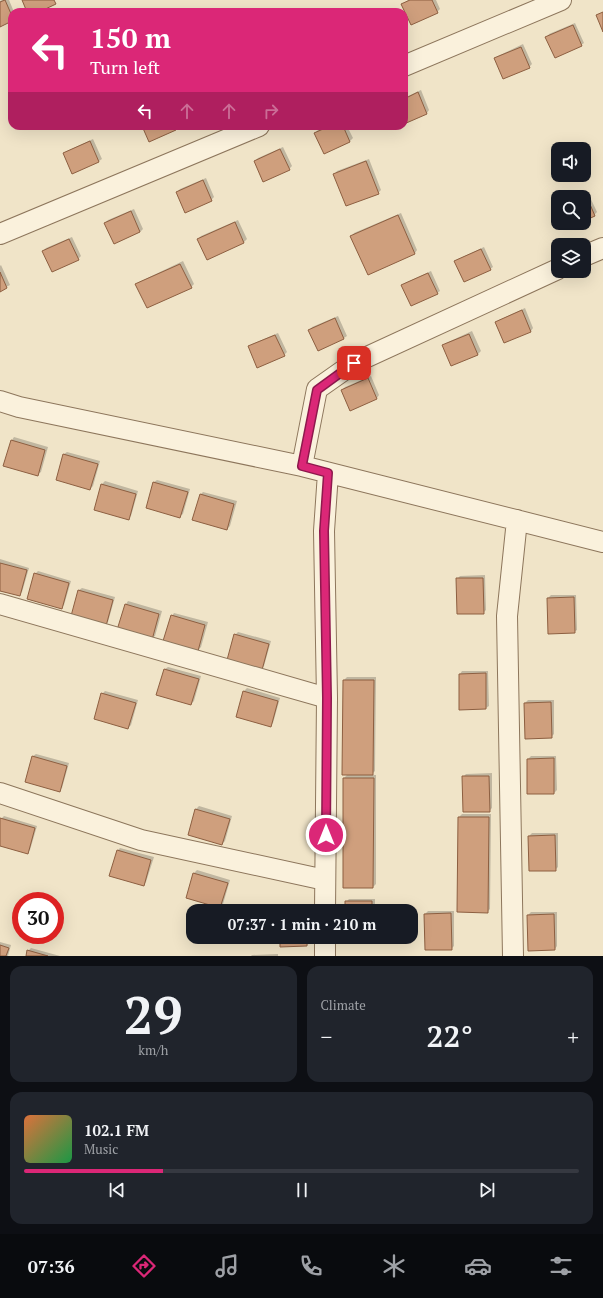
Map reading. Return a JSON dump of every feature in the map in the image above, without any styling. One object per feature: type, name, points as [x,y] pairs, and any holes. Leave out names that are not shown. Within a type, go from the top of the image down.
[{"type":"street","points":[[408,64],[561,0]]},
{"type":"street","points":[[0,234],[249,130]]},
{"type":"street","points":[[591,253],[603,248]]},
{"type":"street","points":[[302,466],[317,390],[354,363],[551,271]]},
{"type":"street","points":[[0,401],[19,407],[302,466],[603,542]]},
{"type":"street","points":[[325,904],[327,698],[324,531],[328,473]]},
{"type":"street","points":[[513,956],[507,616],[517,520]]},
{"type":"street","points":[[0,604],[327,698]]},
{"type":"street","points":[[0,793],[141,840],[325,880]]},
{"type":"street","points":[[325,944],[325,956]]},
{"type":"building","points":[[5,0],[8,8],[8,23],[0,27],[0,2]]},
{"type":"building","points":[[22,0],[54,0],[56,4],[48,8],[25,8]]},
{"type":"building","points":[[410,0],[432,0],[438,13],[411,25],[408,19],[408,8],[403,8],[401,4]]},
{"type":"building","points":[[603,12],[603,32],[596,15]]},
{"type":"building","points":[[573,25],[582,46],[555,58],[545,37]]},
{"type":"building","points":[[521,47],[530,68],[503,79],[494,58]]},
{"type":"building","points":[[418,92],[427,114],[408,122],[408,97]]},
{"type":"building","points":[[144,130],[176,130],[149,142]]},
{"type":"building","points":[[321,130],[345,130],[350,142],[324,154],[314,133]]},
{"type":"building","points":[[90,141],[99,162],[72,174],[63,153]]},
{"type":"building","points":[[280,149],[290,170],[263,182],[254,161]]},
{"type":"building","points":[[366,161],[379,194],[346,206],[333,174]]},
{"type":"building","points":[[203,180],[212,201],[185,213],[176,192]]},
{"type":"building","points":[[591,207],[595,216],[591,218]]},
{"type":"building","points":[[131,211],[140,232],[114,244],[104,223]]},
{"type":"building","points":[[398,215],[415,254],[368,275],[350,236]]},
{"type":"building","points":[[235,222],[244,243],[207,260],[197,239]]},
{"type":"building","points":[[69,239],[79,260],[52,272],[42,251]]},
{"type":"building","points":[[481,249],[491,270],[464,282],[454,261]]},
{"type":"building","points":[[180,264],[192,288],[147,308],[135,284]]},
{"type":"building","points":[[0,272],[7,288],[0,292]]},
{"type":"building","points":[[428,273],[438,294],[411,306],[401,285]]},
{"type":"building","points":[[522,310],[531,332],[504,343],[495,322]]},
{"type":"building","points":[[335,318],[344,339],[318,351],[308,330]]},
{"type":"building","points":[[469,334],[478,355],[451,366],[442,345]]},
{"type":"building","points":[[275,335],[285,356],[257,368],[248,346]]},
{"type":"building","points":[[368,378],[377,399],[350,411],[341,390]]},
{"type":"building","points":[[11,440],[45,450],[38,476],[3,466]]},
{"type":"building","points":[[63,454],[98,464],[90,490],[56,480]]},
{"type":"building","points":[[153,482],[188,492],[180,518],[146,508]]},
{"type":"building","points":[[101,484],[136,494],[129,520],[94,510]]},
{"type":"building","points":[[200,494],[234,504],[227,530],[192,520]]},
{"type":"building","points":[[0,563],[27,570],[20,596],[0,591]]},
{"type":"building","points":[[34,573],[69,583],[62,609],[27,599]]},
{"type":"building","points":[[456,578],[483,578],[484,614],[457,614]]},
{"type":"building","points":[[78,590],[113,600],[106,626],[71,616]]},
{"type":"building","points":[[574,597],[575,633],[548,634],[547,598]]},
{"type":"building","points":[[125,604],[159,614],[152,640],[117,630]]},
{"type":"building","points":[[171,615],[205,625],[198,651],[163,641]]},
{"type":"building","points":[[234,634],[269,644],[262,670],[227,660]]},
{"type":"building","points":[[164,669],[199,679],[191,705],[156,695]]},
{"type":"building","points":[[486,673],[486,709],[459,710],[459,674]]},
{"type":"building","points":[[343,680],[374,680],[373,775],[342,775]]},
{"type":"building","points":[[243,691],[278,701],[271,727],[236,717]]},
{"type":"building","points":[[101,693],[136,703],[128,729],[94,719]]},
{"type":"building","points":[[551,702],[552,738],[525,739],[524,703]]},
{"type":"building","points":[[32,756],[67,766],[60,792],[25,782]]},
{"type":"building","points":[[554,758],[554,794],[527,794],[527,759]]},
{"type":"building","points":[[462,776],[489,776],[490,812],[463,812]]},
{"type":"building","points":[[343,778],[374,778],[373,888],[343,888]]},
{"type":"building","points":[[195,809],[230,819],[222,845],[188,835]]},
{"type":"building","points":[[458,817],[489,817],[488,913],[457,912]]},
{"type":"building","points":[[0,818],[35,828],[28,854],[0,846]]},
{"type":"building","points":[[555,835],[556,871],[529,871],[528,836]]},
{"type":"building","points":[[117,850],[151,860],[144,886],[109,876]]},
{"type":"building","points":[[193,873],[228,883],[221,904],[206,904],[186,898]]},
{"type":"building","points":[[345,901],[372,901],[372,904],[345,904]]},
{"type":"building","points":[[451,913],[452,950],[425,950],[424,914]]},
{"type":"building","points":[[554,914],[555,950],[528,951],[527,915]]},
{"type":"building","points":[[280,944],[307,944],[307,946],[280,947]]},
{"type":"building","points":[[0,945],[9,948],[6,956],[0,956]]},
{"type":"building","points":[[27,950],[48,956],[26,956]]},
{"type":"route","points":[[326,835],[327,698],[324,531],[328,473],[302,466],[317,390],[354,363]]}]
